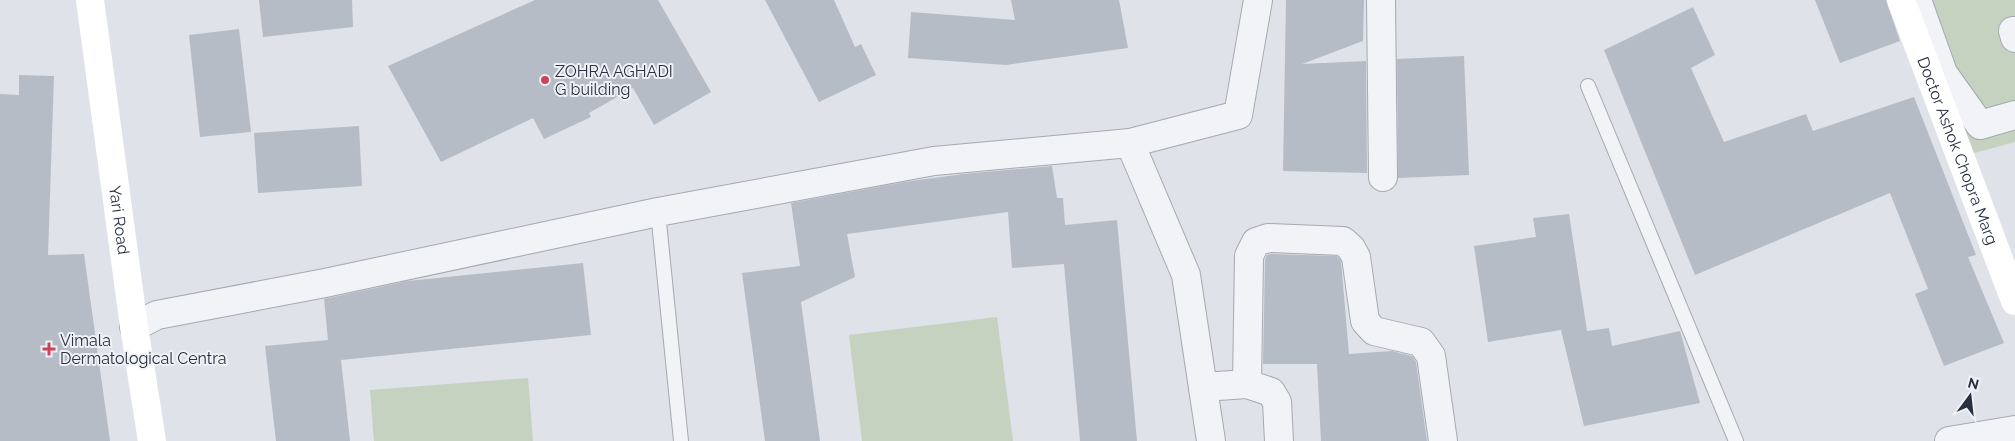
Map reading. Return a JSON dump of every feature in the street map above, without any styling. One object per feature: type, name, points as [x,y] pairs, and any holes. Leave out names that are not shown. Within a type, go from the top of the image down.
[{"type":"street","name":"Yari Road","points":[[90,0],[134,328],[152,441]]},
{"type":"street","points":[[134,328],[157,315],[325,283],[658,212],[934,162],[1130,143],[1238,115],[1258,0]]},
{"type":"street","points":[[1381,0],[1383,176]]},
{"type":"street","name":"Doctor Ashok Chopra Marg","points":[[1901,0],[2015,301]]},
{"type":"street","points":[[1917,0],[1944,73],[1980,126],[2015,115]]},
{"type":"street","points":[[2015,31],[2013,31],[2015,38]]},
{"type":"street","points":[[1130,143],[1186,275],[1211,441]]},
{"type":"street","points":[[1247,384],[1249,256],[1256,242],[1268,238],[1343,241],[1351,248],[1356,257],[1365,320],[1374,331],[1421,342],[1431,356],[1443,441]]},
{"type":"street","points":[[1203,387],[1247,384],[1272,392],[1277,402],[1279,441]]},
{"type":"street","points":[[1949,441],[2015,430]]},
{"type":"lane","points":[[1588,86],[1736,441]]},
{"type":"lane","points":[[658,212],[681,441]]},
{"type":"green space","points":[[1899,0],[2015,0],[2015,142],[1960,157]]},
{"type":"green space","points":[[997,317],[1013,441],[862,441],[849,335]]},
{"type":"green space","points":[[528,378],[533,441],[374,441],[370,390]]},
{"type":"building","points":[[259,0],[352,0],[353,27],[263,37]]},
{"type":"building","points":[[535,0],[658,0],[711,92],[654,125],[633,88],[589,113],[591,117],[544,139],[533,118],[441,162],[388,66]]},
{"type":"building","points":[[765,0],[834,0],[855,47],[861,44],[876,75],[819,102]]},
{"type":"building","points":[[1011,0],[1119,0],[1128,48],[1006,65],[908,58],[911,12],[1015,20]]},
{"type":"building","points":[[1286,0],[1364,0],[1363,41],[1302,64],[1366,61],[1367,173],[1283,171]]},
{"type":"building","points":[[1815,0],[1886,0],[1900,41],[1840,63]]},
{"type":"building","points":[[1693,7],[1715,55],[1691,68],[1724,142],[1806,114],[1813,131],[1914,97],[1976,255],[1968,257],[2004,343],[1944,366],[1915,294],[1928,289],[1890,193],[1695,275],[1604,50]]},
{"type":"building","points":[[239,29],[251,132],[200,137],[189,35]]},
{"type":"building","points":[[1464,56],[1469,175],[1398,178],[1397,59]]},
{"type":"building","name":"Vimala Dermatological Centra","points":[[19,75],[54,76],[48,255],[84,254],[110,441],[0,441],[0,94],[19,95]]},
{"type":"building","points":[[359,126],[362,186],[258,193],[254,133]]},
{"type":"building","points":[[1052,166],[1057,198],[1063,198],[1065,225],[1117,220],[1137,441],[1080,441],[1064,264],[1012,268],[1008,212],[847,234],[855,277],[801,302],[820,441],[765,441],[742,273],[800,266],[791,203],[904,182],[963,174]]},
{"type":"building","points":[[1569,214],[1587,331],[1609,328],[1612,346],[1680,331],[1700,403],[1584,426],[1561,330],[1488,342],[1474,246],[1536,237],[1533,218]]},
{"type":"building","points":[[1267,255],[1337,256],[1339,258],[1341,261],[1349,354],[1392,351],[1412,356],[1416,362],[1427,441],[1321,441],[1317,364],[1263,364],[1265,260]]},
{"type":"building","points":[[583,263],[591,335],[341,360],[350,441],[276,441],[265,346],[328,340],[324,299],[408,281]]},
{"type":"place","name":"ZOHRA AGHADI G building","points":[[545,80]]},
{"type":"place","name":"Vimala Dermatological Centra","points":[[49,349]]}]
